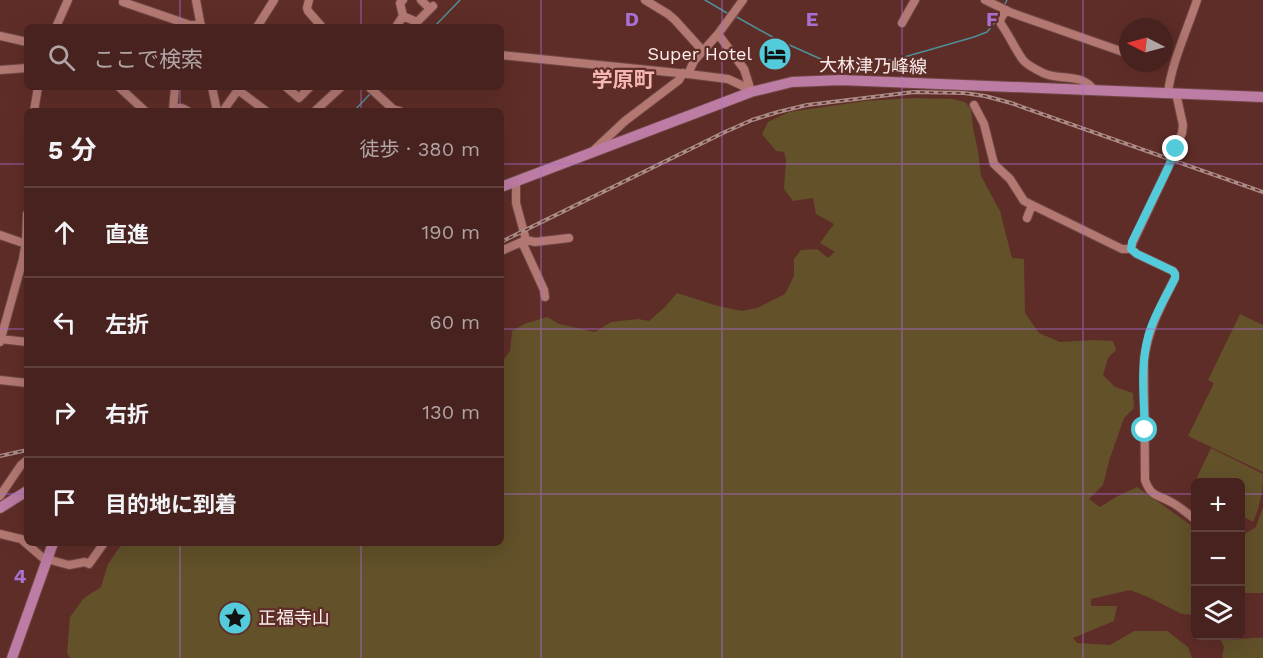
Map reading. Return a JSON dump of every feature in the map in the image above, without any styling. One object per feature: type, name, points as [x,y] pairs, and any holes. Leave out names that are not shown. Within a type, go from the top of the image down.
[{"type":"main road","name":"大林津乃峰線","points":[[504,186],[751,92],[792,82],[821,80],[1263,97]]},
{"type":"main road","points":[[0,508],[24,494]]},
{"type":"main road","points":[[12,658],[52,546]]},
{"type":"street","points":[[57,24],[69,0]]},
{"type":"street","points":[[196,0],[201,24]]},
{"type":"street","points":[[259,24],[274,0]]},
{"type":"street","points":[[309,0],[308,11],[319,24]]},
{"type":"street","points":[[398,24],[403,16],[400,3],[403,0]]},
{"type":"street","points":[[403,16],[417,22],[432,8],[421,0]]},
{"type":"street","points":[[645,0],[668,14],[702,50]]},
{"type":"street","points":[[591,153],[625,121],[686,73],[743,0]]},
{"type":"street","points":[[902,23],[915,0]]},
{"type":"street","points":[[985,0],[1119,50]]},
{"type":"street","points":[[1131,249],[1132,242],[1182,134],[1183,125],[1169,84],[1197,0]]},
{"type":"street","points":[[123,2],[187,24]]},
{"type":"street","points":[[1004,9],[1001,24],[1024,61],[1048,74],[1081,80],[1090,84],[1094,90]]},
{"type":"street","points":[[718,34],[744,69],[751,92]]},
{"type":"street","points":[[0,36],[24,41]]},
{"type":"street","points":[[504,56],[728,79],[751,92]]},
{"type":"street","points":[[0,70],[24,68]]},
{"type":"street","points":[[34,108],[38,90]]},
{"type":"street","points":[[122,90],[142,108]]},
{"type":"street","points":[[173,108],[175,90]]},
{"type":"street","points":[[213,90],[216,108]]},
{"type":"street","points":[[225,108],[238,90]]},
{"type":"street","points":[[241,90],[262,108]]},
{"type":"street","points":[[290,90],[299,98],[307,90]]},
{"type":"street","points":[[318,108],[338,90]]},
{"type":"street","points":[[372,90],[393,108]]},
{"type":"street","points":[[974,105],[984,124],[994,164],[1010,179],[1024,201],[1122,249],[1131,249],[1175,274],[1148,335],[1144,360],[1145,480],[1147,488],[1154,495],[1170,501],[1191,516]]},
{"type":"street","points":[[515,182],[516,203],[524,241],[545,297]]},
{"type":"street","points":[[1027,218],[1032,205]]},
{"type":"street","points":[[0,235],[24,241]]},
{"type":"street","points":[[504,250],[524,241],[568,238]]},
{"type":"street","points":[[24,253],[0,340],[24,342]]},
{"type":"street","points":[[0,380],[24,383]]},
{"type":"street","points":[[0,496],[24,462]]},
{"type":"street","points":[[0,534],[24,542]]},
{"type":"street","points":[[29,546],[40,556],[69,565],[85,562],[90,564],[101,546]]},
{"type":"shaded area","points":[[913,98],[953,99],[965,102],[971,109],[981,176],[1000,211],[1012,258],[1024,259],[1025,313],[1039,333],[1060,342],[1113,341],[1116,350],[1108,358],[1103,375],[1115,387],[1133,393],[1134,408],[1124,418],[1103,485],[1089,499],[1100,507],[1137,487],[1191,525],[1191,615],[1182,614],[1130,590],[1091,599],[1091,606],[1117,606],[1114,621],[1073,638],[1077,643],[1110,645],[1134,631],[1167,631],[1188,647],[1192,658],[70,658],[67,653],[70,617],[84,598],[101,587],[108,564],[121,546],[504,546],[504,360],[510,351],[512,331],[524,324],[547,317],[559,324],[595,332],[611,322],[638,319],[649,321],[677,293],[742,311],[757,308],[785,294],[794,276],[794,259],[801,250],[817,249],[828,258],[835,252],[820,243],[834,224],[816,214],[813,198],[793,201],[784,189],[786,160],[784,152],[776,151],[762,134],[768,122],[789,112],[865,101]]},
{"type":"shaded area","points":[[1240,314],[1263,325],[1263,472],[1188,436],[1214,383],[1208,380]]},
{"type":"shaded area","points":[[1211,448],[1263,474],[1261,498],[1253,522],[1245,517],[1245,478],[1197,478]]},
{"type":"shaded area","points":[[1263,507],[1263,593],[1245,593],[1245,534],[1256,527]]},
{"type":"shaded area","points":[[1263,638],[1263,658],[1222,658],[1224,647],[1221,640]]},
{"type":"waterway","points":[[437,24],[460,0]]},
{"type":"waterway","points":[[705,0],[727,13]]},
{"type":"waterway","points":[[1004,6],[1007,0]]},
{"type":"waterway","points":[[735,16],[776,39],[823,60]]},
{"type":"waterway","points":[[881,60],[894,60],[974,37],[987,32],[996,21]]},
{"type":"waterway","points":[[357,108],[370,94]]},
{"type":"railway","points":[[504,241],[752,120],[807,105],[914,92],[964,93],[1011,103],[1263,192]]},
{"type":"railway","points":[[0,456],[24,451]]},
{"type":"place","name":"Super Hotel","points":[[775,54]]},
{"type":"place","name":"正福寺山","points":[[235,618]]},
{"type":"district","name":"学原町","points":[[623,80]]},
{"type":"route","points":[[1145,430],[1145,347],[1175,274],[1131,249],[1132,242],[1176,149]]}]
